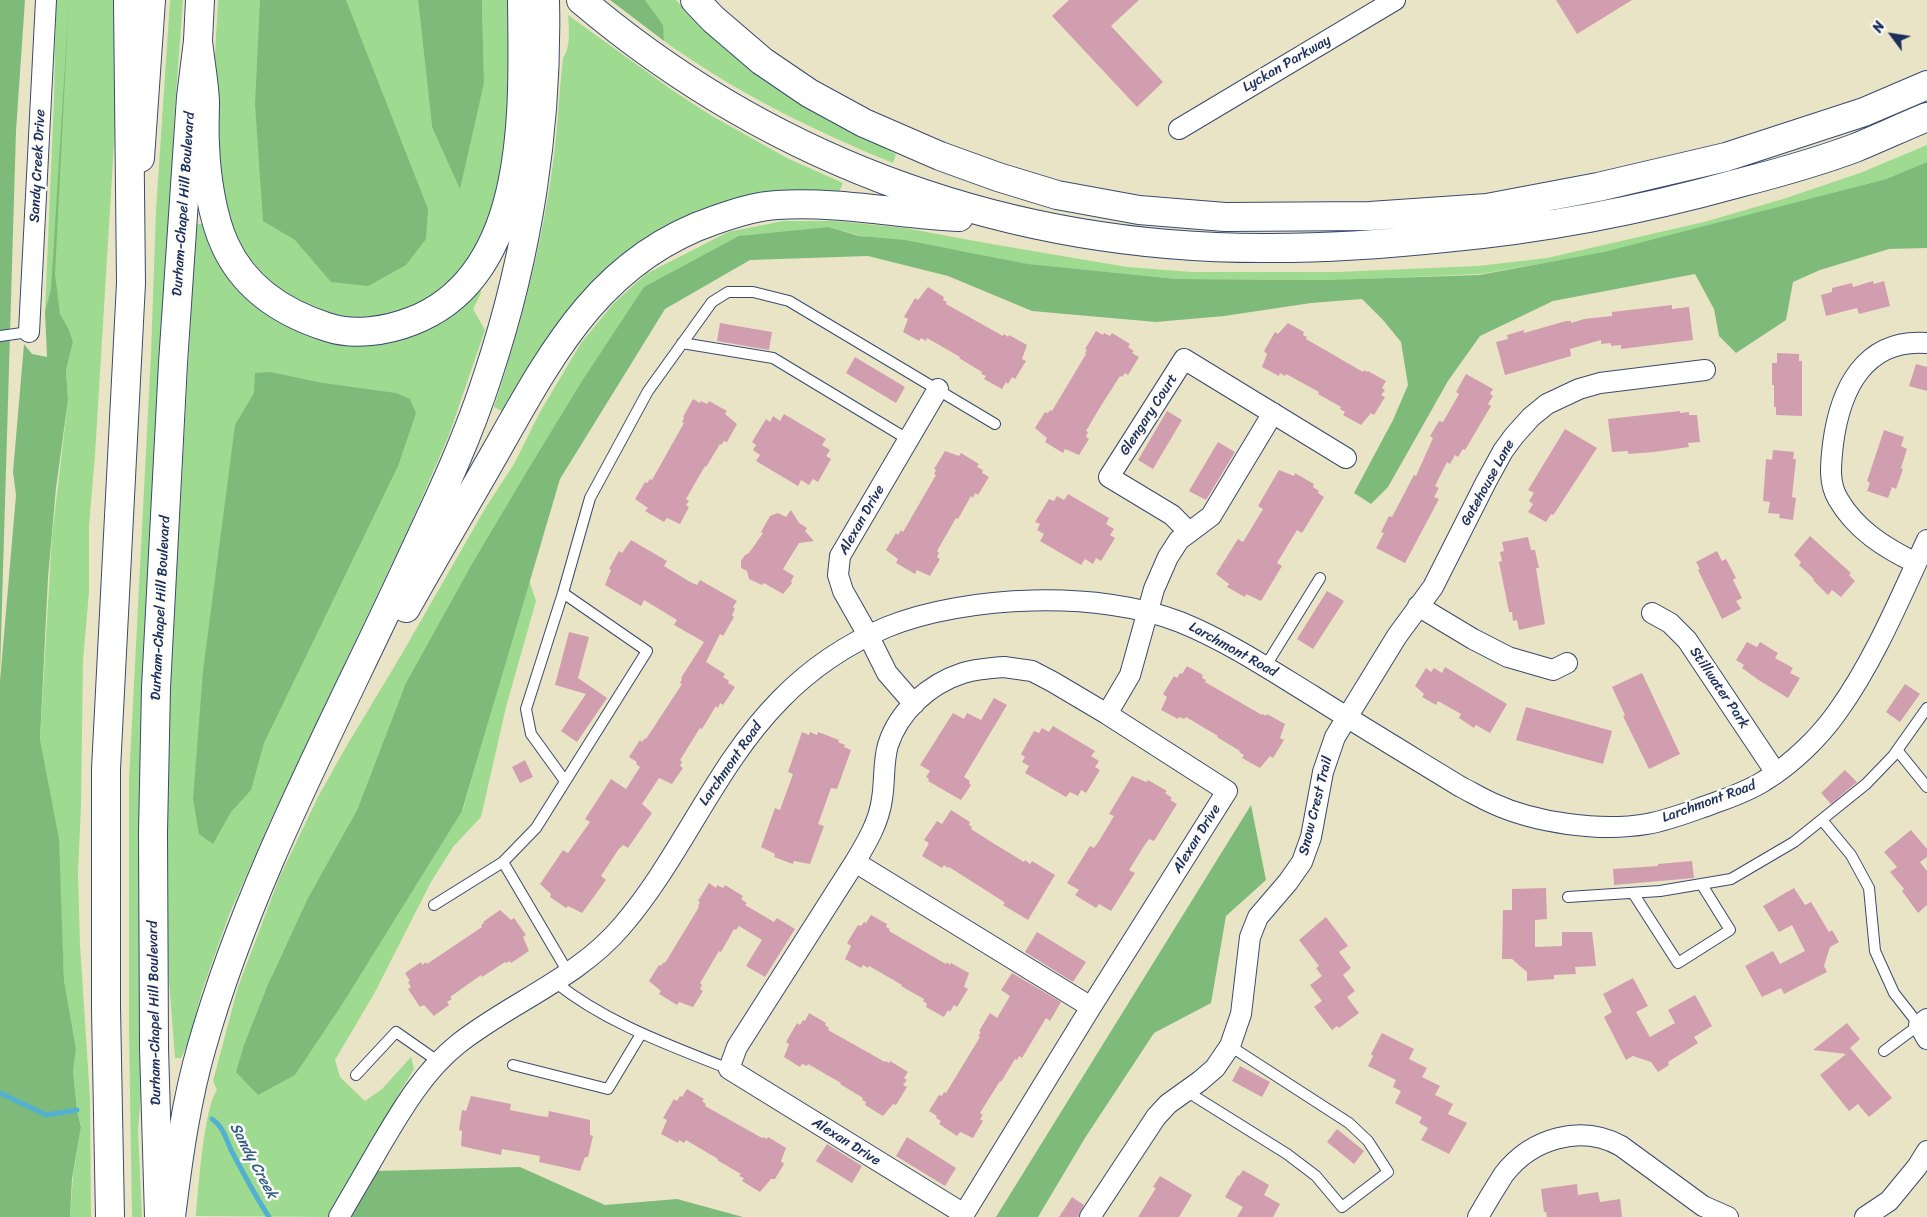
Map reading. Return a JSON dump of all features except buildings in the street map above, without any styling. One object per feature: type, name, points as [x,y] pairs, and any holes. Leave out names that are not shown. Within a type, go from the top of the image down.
[{"type":"main road","points":[[128,0],[131,283]]},
{"type":"main road","points":[[110,1217],[106,1008],[106,769],[131,283],[150,0]]},
{"type":"main road","name":"Durham-Chapel Hill Boulevard","points":[[159,1217],[154,1048],[153,842],[156,688],[173,363],[191,97],[198,41],[200,0]]},
{"type":"main road","points":[[198,41],[205,100],[205,145],[212,199],[225,246],[251,285],[264,297],[288,312],[332,329],[355,332],[379,330],[402,325],[424,316],[444,304],[462,289],[490,251],[500,228],[508,196],[521,114],[522,0]]},
{"type":"main road","points":[[171,1217],[187,1110],[202,1045],[233,953],[290,816],[442,493],[467,434],[489,374],[521,251],[535,172],[542,101],[546,31],[545,0]]},
{"type":"main road","points":[[695,0],[713,19],[762,61],[809,93],[864,123],[940,156],[998,177],[1057,195],[1140,210],[1225,217],[1370,216],[1487,208],[1588,189],[1734,154],[1864,112],[1927,86]]},
{"type":"main road","points":[[591,8],[658,60],[702,90],[759,124],[863,173],[926,196],[1018,221],[1073,232],[1132,240],[1269,248],[1380,244],[1480,235],[1555,224],[1625,212],[1800,167],[1853,148],[1927,117]]},
{"type":"main road","points":[[290,816],[296,810],[412,598],[522,406],[563,340],[594,298],[618,275],[664,241],[693,227],[739,212],[777,205],[854,206],[927,215],[1018,221]]},
{"type":"street","name":"Sandy Creek Drive","points":[[29,332],[46,0]]},
{"type":"street","name":"Lyckan Parkway","points":[[1179,129],[1395,0]]},
{"type":"street","points":[[1916,563],[1888,549],[1866,533],[1837,498],[1830,473],[1838,416],[1852,381],[1859,371],[1881,351],[1898,343],[1927,343]]},
{"type":"street","name":"Glengary Court","points":[[1189,532],[1172,515],[1109,477],[1184,359],[1346,458]]},
{"type":"street","name":"Gatehouse Lane","points":[[1347,718],[1397,636],[1433,587],[1503,451],[1531,417],[1547,404],[1579,389],[1600,383],[1705,370]]},
{"type":"street","name":"Alexan Drive","points":[[914,704],[887,672],[842,591],[838,575],[840,556],[938,389]]},
{"type":"street","points":[[1108,714],[1130,675],[1154,589],[1168,557],[1179,540],[1210,516],[1273,413]]},
{"type":"street","name":"Larchmont Road","points":[[339,1217],[400,1113],[425,1077],[455,1047],[485,1024],[562,978],[601,948],[642,901],[734,755],[758,723],[806,675],[848,646],[868,635],[929,614],[964,607],[1011,602],[1078,601],[1103,603],[1148,611],[1178,621],[1209,635],[1265,667],[1461,787],[1493,804],[1554,821],[1602,826],[1626,826],[1668,819],[1742,793],[1764,782],[1776,773],[1818,736],[1838,712],[1854,687],[1880,640],[1927,540]]},
{"type":"street","points":[[1418,606],[1473,639],[1508,657],[1553,670],[1567,663]]},
{"type":"street","name":"Stillwater Park","points":[[1652,613],[1670,623],[1687,640],[1776,773]]},
{"type":"street","name":"Alexan Drive","points":[[1004,667],[1032,671],[1108,714],[1227,791],[964,1214],[729,1069],[737,1047],[871,835],[882,799],[888,747],[893,732],[903,716],[914,704],[931,689],[956,676],[977,670],[1004,667]]},
{"type":"street","name":"Snow Crest Trail","points":[[1090,1217],[1156,1117],[1168,1104],[1215,1068],[1230,1046],[1241,1014],[1250,937],[1258,918],[1302,862],[1311,838],[1323,772],[1335,737],[1347,718]]},
{"type":"street","points":[[855,862],[1091,1007]]},
{"type":"street","points":[[1478,1217],[1505,1174],[1525,1153],[1550,1140],[1566,1135],[1585,1135],[1609,1140],[1621,1146],[1703,1206],[1728,1217]]},
{"type":"street","points":[[1865,1217],[1889,1201],[1917,1167],[1927,1151]]},
{"type":"lane","points":[[566,781],[530,734],[526,709],[563,593],[590,498],[648,391],[712,302],[728,292],[753,292],[789,301],[995,424]]},
{"type":"lane","points":[[0,336],[29,332]]},
{"type":"lane","points":[[682,343],[773,358],[909,440]]},
{"type":"lane","points":[[1265,667],[1320,578]]},
{"type":"lane","points":[[434,905],[503,862],[536,828],[647,651],[563,593]]},
{"type":"lane","points":[[1568,897],[1702,886],[1731,879],[1794,842],[1866,784],[1897,750],[1927,708]]},
{"type":"lane","points":[[1897,750],[1927,787]]},
{"type":"lane","points":[[1822,820],[1851,855],[1869,888],[1875,951],[1894,993],[1924,1028],[1884,1051]]},
{"type":"lane","points":[[503,862],[572,995],[641,1034],[729,1069]]},
{"type":"lane","points":[[1633,893],[1678,963],[1730,930],[1702,886]]},
{"type":"lane","points":[[356,1075],[396,1032],[439,1062]]},
{"type":"lane","points":[[512,1065],[608,1089],[641,1034]]},
{"type":"lane","points":[[1186,1091],[1287,1154],[1316,1176],[1342,1207],[1388,1172],[1368,1141],[1349,1123],[1230,1046]]},
{"type":"green space","points":[[0,0],[25,0],[16,131],[0,672]]},
{"type":"green space","points":[[56,0],[116,0],[116,111],[89,526],[89,592],[83,660],[78,874],[80,945],[90,1098],[91,1217],[70,1217],[73,1176],[81,1126],[77,1110],[73,1070],[76,1047],[64,980],[58,837],[40,739],[52,536],[68,400],[66,370],[73,342],[45,312]]},
{"type":"green space","points":[[69,0],[55,274],[60,314],[73,342],[66,370],[68,400],[56,488],[48,578],[40,739],[59,839],[64,980],[76,1048],[73,1071],[77,1110],[81,1127],[72,1179],[70,1217],[0,1217],[0,681],[16,495],[13,472],[24,344],[32,354],[47,357],[45,312],[51,289]]},
{"type":"green space","points":[[170,0],[183,0],[174,122],[170,220],[141,1094],[138,1130],[142,1217],[132,1217],[129,1030],[129,780],[151,354],[156,210]]},
{"type":"green space","points":[[218,0],[418,0],[432,127],[484,83],[482,0],[513,0],[505,160],[484,237],[466,265],[429,302],[380,320],[319,316],[268,289],[229,236],[212,107]]},
{"type":"green space","points":[[260,0],[346,0],[428,209],[426,239],[406,265],[368,286],[331,282],[295,240],[263,221],[255,104]]},
{"type":"green space","points":[[418,0],[482,0],[484,83],[460,189],[432,127]]},
{"type":"green space","points":[[610,0],[645,0],[663,25],[664,41]]},
{"type":"green space","points":[[645,0],[676,0],[697,22],[793,98],[896,154],[893,163],[775,109],[691,60],[664,41],[662,25]]},
{"type":"green space","points":[[568,15],[672,90],[712,116],[789,159],[843,183],[837,196],[674,226],[506,413],[494,407],[522,314],[544,220],[554,156],[563,58],[566,54],[568,43]]},
{"type":"green space","points":[[1927,145],[1927,162],[1886,179],[1603,253],[1480,274],[1343,280],[1177,279],[1026,264],[962,251],[861,236],[829,227],[644,287],[309,897],[271,977],[463,809],[529,580],[536,601],[506,707],[481,817],[453,847],[431,882],[374,994],[335,1060],[340,1077],[365,1101],[382,1089],[411,1057],[414,1069],[329,1217],[196,1216],[205,1131],[212,1099],[217,1090],[213,1081],[238,987],[280,876],[318,797],[343,752],[486,507],[514,464],[540,412],[581,343],[614,303],[646,274],[728,232],[783,221],[837,221],[905,228],[1127,267],[1192,272],[1337,272],[1478,266],[1547,258],[1704,222],[1783,199],[1860,173]]},
{"type":"green space","points":[[1927,162],[1927,248],[1889,249],[1820,270],[1793,282],[1786,320],[1736,353],[1719,336],[1714,309],[1695,274],[1553,301],[1480,336],[1448,381],[1388,487],[1371,504],[1354,493],[1393,420],[1408,385],[1401,342],[1362,299],[1311,303],[1224,316],[1156,322],[1032,311],[948,276],[868,256],[750,260],[665,309],[560,479],[462,811],[343,1003],[295,1075],[258,1095],[236,1072],[244,1045],[269,982],[308,898],[358,808],[406,683],[472,564],[526,473],[582,381],[644,287],[739,236],[829,227],[859,236],[905,240],[1028,264],[1177,279],[1329,280],[1479,275],[1604,252],[1886,179]]},
{"type":"green space","points":[[196,224],[208,224],[219,252],[338,341],[479,282],[481,293],[473,309],[485,330],[449,435],[410,525],[271,819],[229,915],[202,991],[188,1043],[181,1058],[175,1058],[166,942],[167,786],[172,654]]},
{"type":"green space","points":[[270,372],[323,383],[396,393],[410,399],[416,413],[398,466],[264,743],[251,790],[231,812],[213,844],[199,834],[193,799],[203,671],[235,425],[254,393],[255,373]]},
{"type":"green space","points":[[1251,805],[1266,880],[1226,916],[1211,1003],[1154,1033],[1085,1138],[1038,1217],[996,1217]]},
{"type":"green space","points":[[520,1167],[605,1205],[677,1199],[743,1217],[350,1217],[377,1171]]},
{"type":"waterway","name":"Sandy Creek","points":[[0,1093],[46,1115],[77,1110]]},
{"type":"waterway","name":"Sandy Creek","points":[[212,1119],[222,1130],[245,1177],[269,1217]]}]
